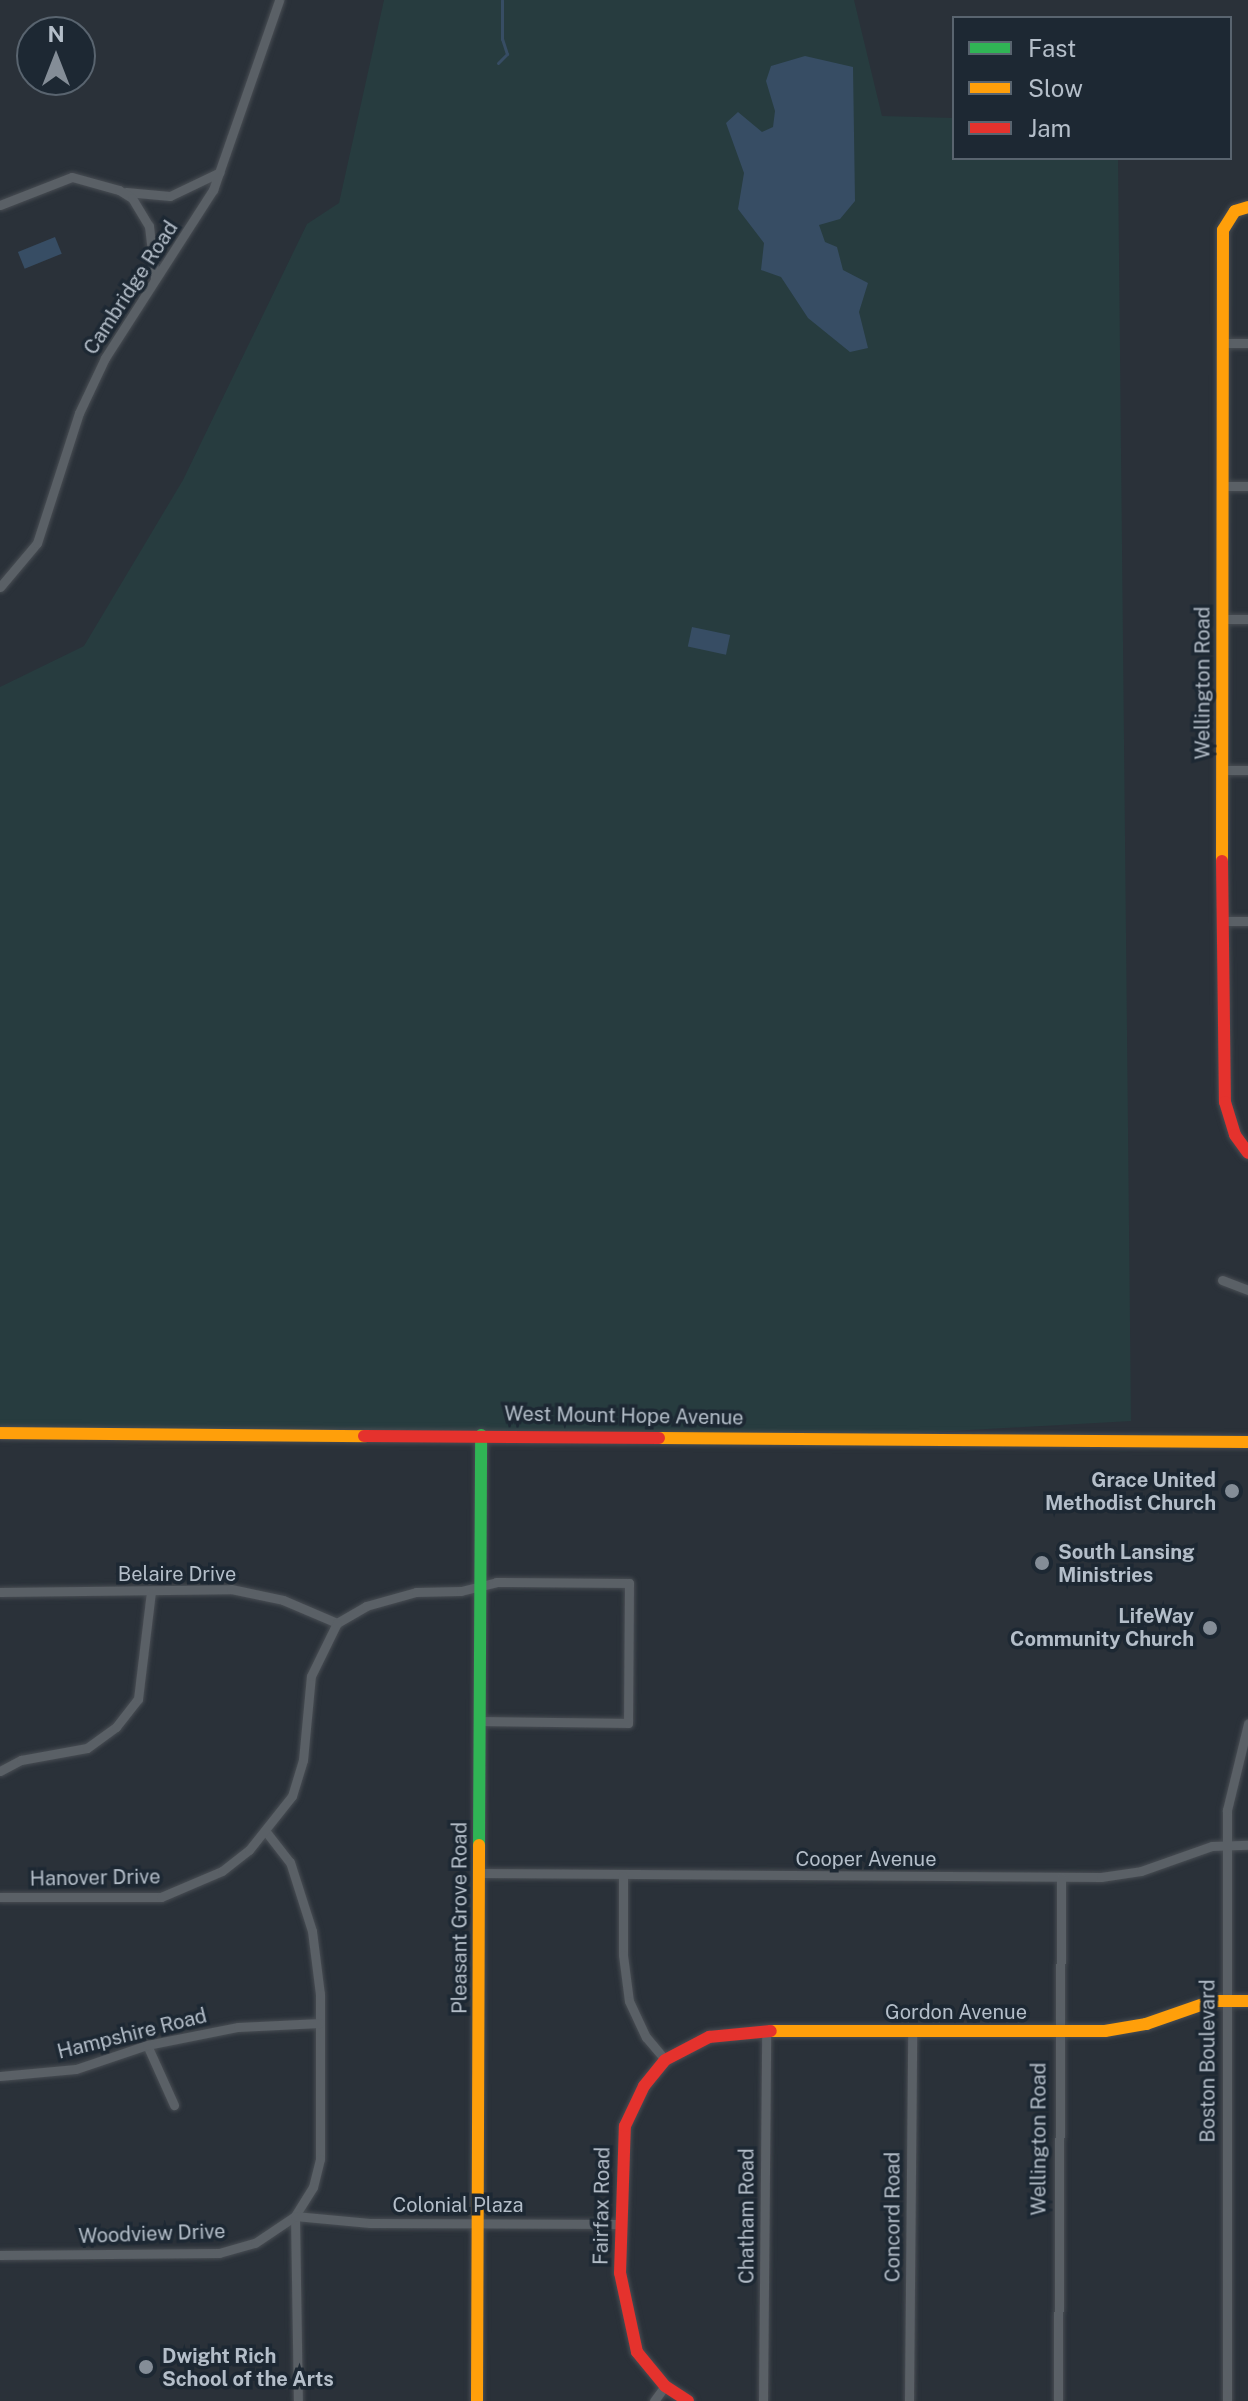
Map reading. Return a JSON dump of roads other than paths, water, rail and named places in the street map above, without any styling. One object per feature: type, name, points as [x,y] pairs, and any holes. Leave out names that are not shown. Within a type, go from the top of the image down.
[{"type":"street","name":"Cambridge Road","points":[[0,587],[37,543],[79,413],[155,278],[205,208],[221,171],[279,0]]},
{"type":"street","points":[[0,205],[72,177],[145,198],[170,196],[206,183],[221,171]]},
{"type":"street","points":[[119,190],[132,198],[149,226],[155,278]]},
{"type":"street","name":"Wellington Road","points":[[1241,209],[1223,230],[1222,921],[1225,1102],[1235,1135],[1248,1153]]},
{"type":"street","points":[[1223,343],[1248,343]]},
{"type":"street","points":[[1223,486],[1248,486]]},
{"type":"street","points":[[1223,619],[1248,619]]},
{"type":"street","points":[[1223,770],[1248,770]]},
{"type":"street","points":[[1222,921],[1248,921]]},
{"type":"street","points":[[1222,1280],[1248,1290]]},
{"type":"street","name":"West Mount Hope Avenue","points":[[0,1433],[1248,1442]]},
{"type":"street","name":"Pleasant Grove Road","points":[[477,2401],[481,1435]]},
{"type":"street","points":[[337,1623],[366,1606],[416,1592],[480,1586],[629,1583],[628,1723],[481,1721]]},
{"type":"street","name":"Belaire Drive","points":[[0,1592],[231,1589],[283,1600],[337,1623]]},
{"type":"street","points":[[1,1767],[87,1748],[116,1727],[138,1699],[151,1592]]},
{"type":"street","name":"Hanover Drive","points":[[0,1897],[161,1897],[222,1871],[267,1833],[292,1796],[303,1760],[311,1676],[337,1623]]},
{"type":"street","name":"Boston Boulevard","points":[[1227,2401],[1226,1845],[1231,1777],[1248,1724]]},
{"type":"street","points":[[267,1833],[290,1862],[312,1931],[320,2023],[320,2159],[313,2187],[295,2216],[298,2401]]},
{"type":"street","name":"Cooper Avenue","points":[[479,1873],[1061,1877],[1141,1871],[1226,1845],[1248,1845]]},
{"type":"street","points":[[623,1876],[623,1955],[629,2001],[646,2037],[665,2060]]},
{"type":"street","name":"Wellington Road","points":[[1058,2401],[1061,1877]]},
{"type":"street","name":"Gordon Avenue","points":[[665,2060],[709,2037],[766,2031],[1060,2033],[1146,2024],[1226,2001],[1248,2001]]},
{"type":"street","name":"Hampshire Road","points":[[0,2076],[76,2069],[147,2045],[238,2027],[320,2023]]},
{"type":"street","name":"Chatham Road","points":[[763,2401],[766,2031]]},
{"type":"street","name":"Concord Road","points":[[909,2401],[912,2032]]},
{"type":"street","points":[[147,2045],[174,2105]]},
{"type":"street","name":"Fairfax Road","points":[[665,2060],[644,2086],[625,2126],[620,2273],[629,2334],[665,2386]]},
{"type":"street","name":"Colonial Plaza","points":[[295,2216],[370,2223],[621,2224]]},
{"type":"street","name":"Woodview Drive","points":[[0,2255],[219,2253],[255,2243],[295,2216]]},
{"type":"street","points":[[654,2401],[665,2386],[688,2401]]},
{"type":"water","points":[[805,56],[853,67],[855,201],[840,219],[819,225],[825,242],[837,247],[843,270],[868,283],[859,312],[868,348],[850,352],[808,318],[781,277],[761,270],[764,243],[738,209],[744,173],[726,123],[738,112],[762,132],[773,127],[775,111],[766,81],[771,66]]},
{"type":"water","points":[[55,237],[62,254],[25,269],[18,252]]},
{"type":"water","points":[[692,627],[730,635],[726,655],[688,647]]},
{"type":"waterway","points":[[498,63],[507,54],[502,39],[502,0]]},
{"type":"place","name":"Grace United Methodist Church","points":[[1232,1491]]},
{"type":"place","name":"South Lansing Ministries","points":[[1042,1563]]},
{"type":"place","name":"LifeWay Community Church","points":[[1210,1628]]},
{"type":"place","name":"Dwight Rich School of the Arts","points":[[146,2367]]}]
